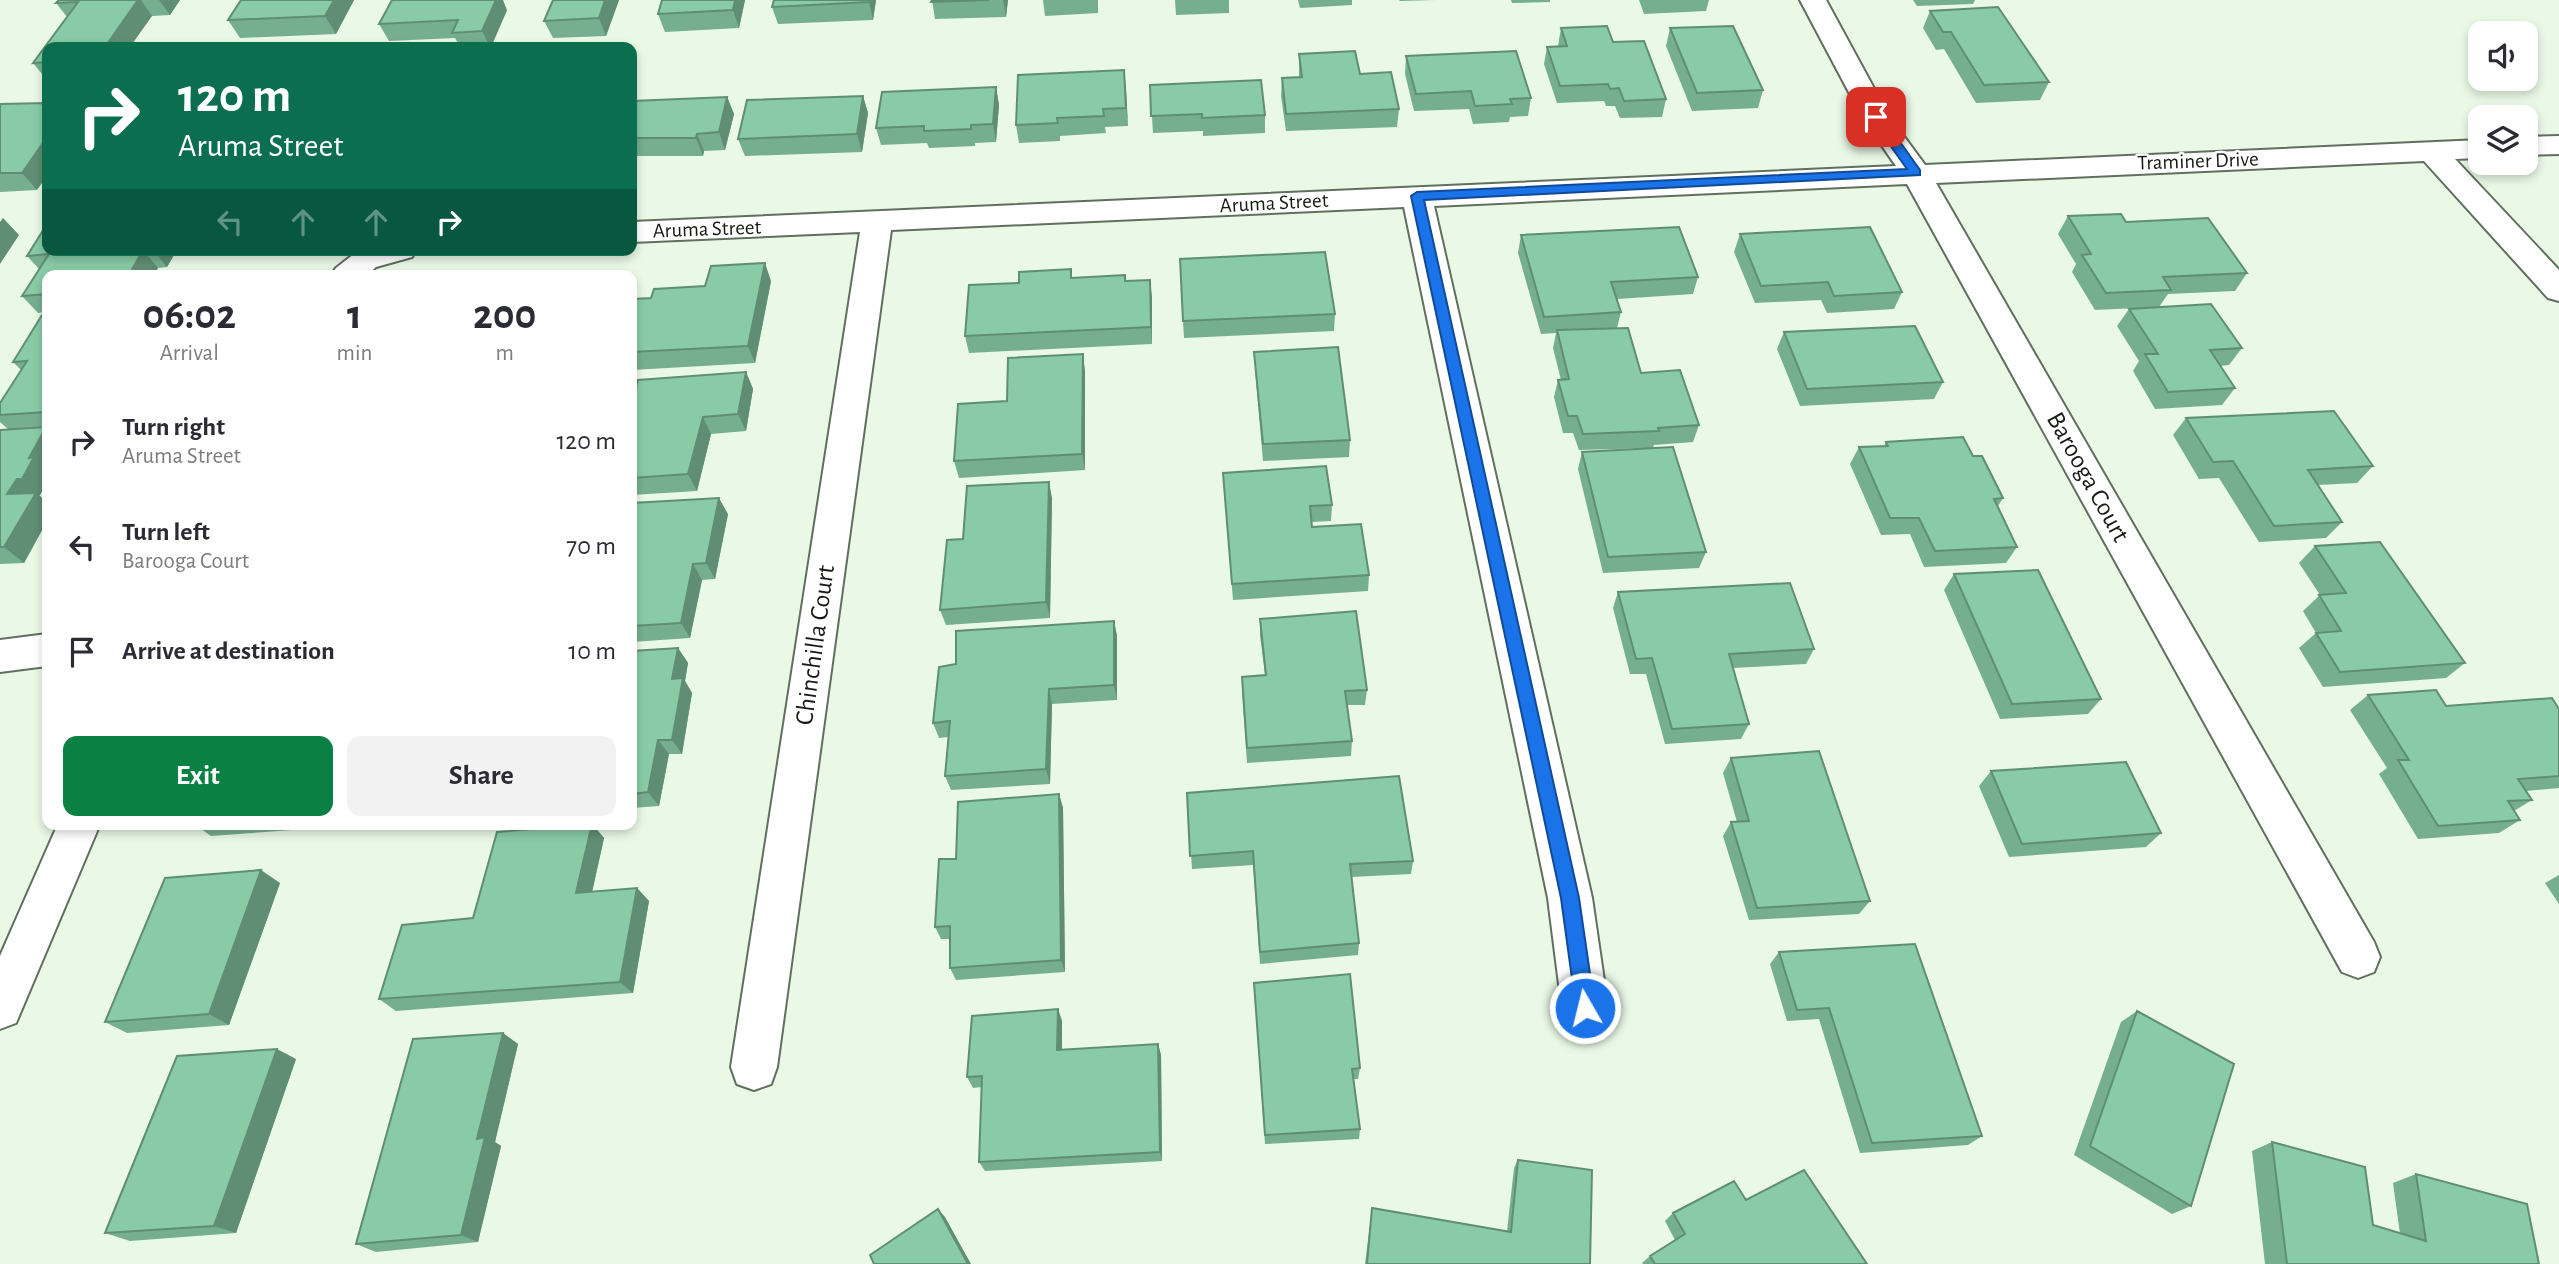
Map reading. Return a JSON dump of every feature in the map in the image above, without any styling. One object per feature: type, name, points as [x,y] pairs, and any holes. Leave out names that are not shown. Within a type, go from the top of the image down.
[{"type":"street","name":"Barooga Court","points":[[1813,0],[1876,117],[1915,172],[2358,957]]},
{"type":"street","points":[[2538,146],[2559,145]]},
{"type":"street","name":"Traminer Drive","points":[[1915,172],[2468,150]]},
{"type":"street","points":[[2432,152],[2559,290]]},
{"type":"street","name":"Aruma Street","points":[[637,232],[877,223],[1915,172]]},
{"type":"street","points":[[1417,196],[1570,898],[1585,1008]]},
{"type":"street","name":"Chinchilla Court","points":[[754,1067],[877,223]]},
{"type":"street","points":[[356,267],[385,256]]},
{"type":"street","points":[[0,656],[42,651]]},
{"type":"street","points":[[0,1007],[77,830]]},
{"type":"building","points":[[59,0],[138,0],[109,42],[48,42],[78,2],[56,3]]},
{"type":"building","points":[[241,0],[334,0],[325,16],[228,20]]},
{"type":"building","points":[[392,0],[496,0],[482,31],[452,33],[458,20],[379,24]]},
{"type":"building","points":[[553,0],[605,0],[599,18],[544,21]]},
{"type":"building","points":[[662,0],[735,0],[733,10],[658,14]]},
{"type":"building","points":[[774,0],[869,0],[869,2],[772,7]]},
{"type":"building","points":[[932,0],[989,0],[931,2]]},
{"type":"building","points":[[1998,7],[2049,82],[1984,85],[1951,32],[1943,32],[1930,11]]},
{"type":"building","points":[[1607,26],[1613,42],[1644,41],[1666,99],[1624,101],[1619,88],[1610,89],[1608,84],[1560,86],[1547,47],[1567,46],[1561,28]]},
{"type":"building","points":[[1733,26],[1763,90],[1697,93],[1670,28]]},
{"type":"building","points":[[42,51],[42,62],[33,63]]},
{"type":"building","points":[[1355,51],[1360,74],[1391,72],[1399,109],[1286,114],[1282,78],[1302,77],[1299,54]]},
{"type":"building","points":[[1516,51],[1531,98],[1510,99],[1512,104],[1475,106],[1471,91],[1416,94],[1406,56]]},
{"type":"building","points":[[1124,70],[1126,108],[1103,109],[1104,116],[1057,118],[1058,123],[1016,125],[1018,75]]},
{"type":"building","points":[[1261,80],[1265,115],[1202,118],[1202,114],[1151,116],[1150,85]]},
{"type":"building","points":[[996,87],[993,124],[971,125],[971,129],[924,131],[924,126],[876,128],[882,92]]},
{"type":"building","points":[[863,96],[857,134],[738,139],[747,100]]},
{"type":"building","points":[[727,97],[719,132],[697,134],[696,138],[637,138],[637,101]]},
{"type":"building","points":[[42,103],[42,144],[22,173],[0,173],[0,104]]},
{"type":"building","points":[[2121,214],[2126,222],[2208,218],[2247,273],[2163,277],[2171,290],[2106,293],[2082,255],[2091,254],[2068,216]]},
{"type":"building","points":[[1679,227],[1698,277],[1611,282],[1621,312],[1544,317],[1521,235]]},
{"type":"building","points":[[1870,227],[1902,292],[1834,296],[1828,282],[1761,286],[1740,234]]},
{"type":"building","points":[[42,232],[42,255],[27,256]]},
{"type":"building","points":[[1325,252],[1335,314],[1183,321],[1180,259]]},
{"type":"building","points":[[48,256],[140,256],[132,270],[42,270],[42,294],[22,296]]},
{"type":"building","points":[[765,263],[748,346],[637,352],[637,299],[651,298],[654,289],[705,286],[711,266]]},
{"type":"building","points":[[1071,269],[1071,278],[1125,275],[1125,281],[1150,280],[1151,327],[965,336],[969,285],[1019,283],[1019,272]]},
{"type":"building","points":[[2211,304],[2242,348],[2210,350],[2235,388],[2168,392],[2145,354],[2158,354],[2129,309]]},
{"type":"building","points":[[42,315],[42,412],[0,415],[0,403],[27,361],[13,362]]},
{"type":"building","points":[[1915,326],[1943,382],[1807,389],[1784,332]]},
{"type":"building","points":[[1628,328],[1641,373],[1680,370],[1699,425],[1658,428],[1659,431],[1583,434],[1577,416],[1568,416],[1558,380],[1569,379],[1557,330]]},
{"type":"building","points":[[1338,347],[1350,440],[1263,444],[1254,352]]},
{"type":"building","points":[[1083,354],[1082,454],[954,461],[958,404],[1007,401],[1008,358]]},
{"type":"building","points":[[746,372],[738,414],[703,417],[688,474],[637,478],[638,380]]},
{"type":"building","points":[[2334,411],[2373,466],[2308,470],[2342,522],[2274,526],[2233,461],[2213,462],[2186,418]]},
{"type":"building","points":[[42,427],[42,434],[29,458],[34,457],[22,479],[17,479],[7,494],[36,493],[4,547],[0,547],[0,430]]},
{"type":"building","points":[[1963,437],[1973,456],[1982,456],[2003,498],[1994,499],[2017,547],[1935,551],[1919,518],[1890,518],[1859,447],[1888,446],[1886,442]]},
{"type":"building","points":[[1673,447],[1706,552],[1608,557],[1582,452]]},
{"type":"building","points":[[1326,466],[1332,505],[1310,506],[1312,527],[1361,524],[1369,575],[1232,584],[1223,473]]},
{"type":"building","points":[[1049,482],[1046,602],[940,610],[947,540],[963,539],[967,486]]},
{"type":"building","points":[[719,498],[706,563],[693,564],[681,623],[637,626],[637,503]]},
{"type":"building","points":[[2380,542],[2465,663],[2340,672],[2316,633],[2341,631],[2319,595],[2346,593],[2315,546]]},
{"type":"building","points":[[2038,570],[2101,699],[2012,704],[1954,574]]},
{"type":"building","points":[[1790,583],[1814,649],[1729,654],[1749,724],[1672,729],[1652,658],[1636,659],[1618,592]]},
{"type":"building","points":[[1356,611],[1367,690],[1345,691],[1352,741],[1247,748],[1242,677],[1266,675],[1260,619]]},
{"type":"building","points":[[1114,621],[1114,685],[1049,689],[1046,769],[945,776],[950,721],[933,723],[939,667],[956,664],[956,631]]},
{"type":"building","points":[[678,648],[672,679],[683,678],[672,740],[658,740],[648,792],[637,793],[637,651]]},
{"type":"building","points":[[2436,690],[2446,706],[2552,698],[2559,709],[2559,776],[2518,779],[2532,800],[2508,801],[2520,820],[2438,826],[2398,760],[2409,760],[2368,695]]},
{"type":"building","points":[[1819,751],[1870,901],[1757,908],[1731,822],[1749,821],[1731,758]]},
{"type":"building","points":[[2126,762],[2161,833],[2022,844],[1991,771]]},
{"type":"building","points":[[1399,776],[1413,861],[1350,864],[1359,943],[1260,952],[1253,851],[1190,856],[1187,793]]},
{"type":"building","points":[[1059,794],[1061,960],[950,968],[950,926],[935,927],[939,859],[956,859],[958,802]]},
{"type":"building","points":[[591,830],[576,893],[637,888],[620,982],[379,999],[402,925],[473,918],[497,832]]},
{"type":"building","points":[[261,870],[209,1014],[105,1022],[165,878]]},
{"type":"building","points":[[1915,944],[1982,1136],[1872,1143],[1829,1008],[1797,1010],[1779,952]]},
{"type":"building","points":[[1350,974],[1360,1068],[1352,1069],[1360,1129],[1265,1135],[1254,983]]},
{"type":"building","points":[[1058,1009],[1057,1050],[1158,1044],[1160,1152],[979,1162],[982,1076],[967,1077],[972,1016]]},
{"type":"building","points":[[2137,1011],[2234,1064],[2191,1206],[2090,1146]]},
{"type":"building","points":[[503,1033],[477,1139],[485,1137],[461,1235],[356,1244],[413,1039]]},
{"type":"building","points":[[277,1049],[214,1226],[105,1233],[177,1056]]},
{"type":"building","points":[[2272,1142],[2365,1167],[2373,1225],[2426,1241],[2416,1174],[2527,1204],[2539,1264],[2287,1264]]},
{"type":"building","points":[[1518,1160],[1592,1170],[1590,1264],[1367,1264],[1372,1208],[1511,1232]]},
{"type":"building","points":[[1804,1170],[1867,1264],[1655,1264],[1650,1256],[1685,1234],[1673,1213],[1734,1181],[1746,1200]]},
{"type":"building","points":[[938,1209],[968,1264],[874,1264],[870,1255]]},
{"type":"route","points":[[1585,1008],[1570,898],[1417,196],[1915,172],[1876,117]]}]
